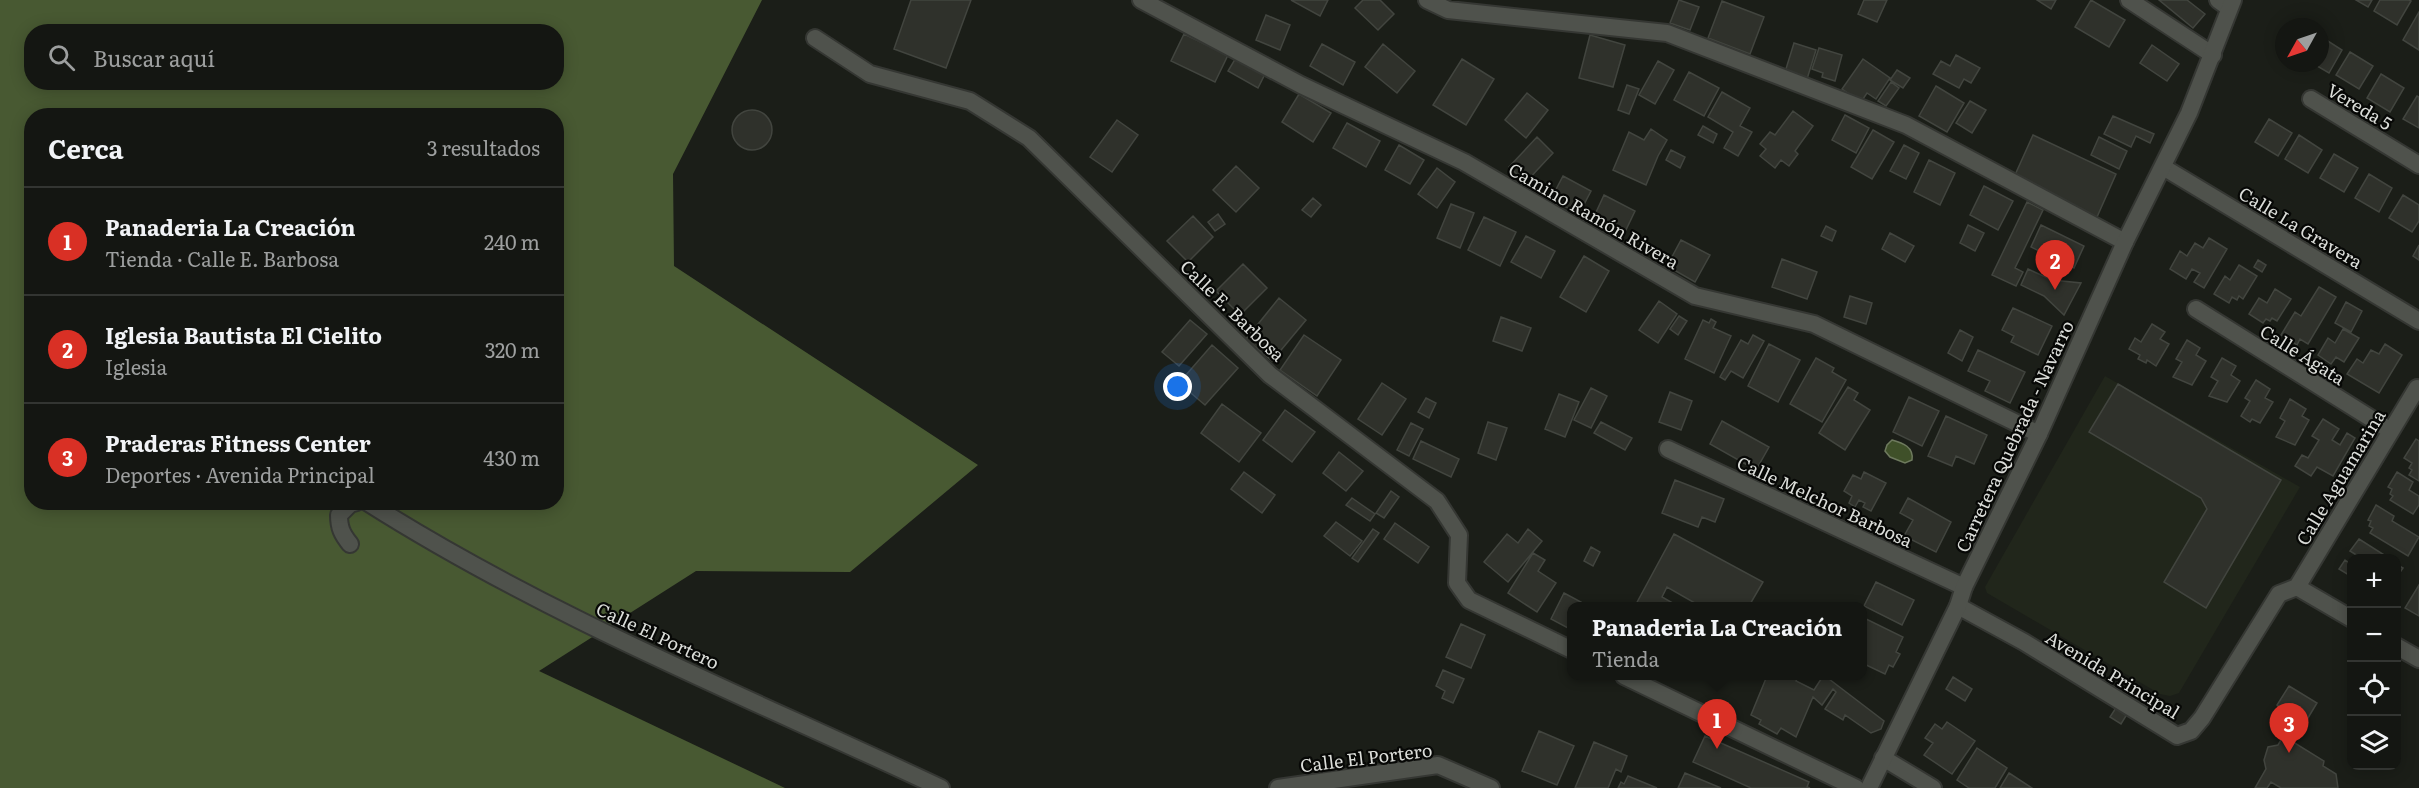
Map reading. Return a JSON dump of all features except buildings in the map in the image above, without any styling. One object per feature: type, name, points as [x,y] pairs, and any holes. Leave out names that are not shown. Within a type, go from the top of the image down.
[{"type":"street","name":"Camino Ramón Rivera","points":[[1141,0],[1301,85],[1464,162],[1695,296],[1814,324],[2039,434]]},
{"type":"street","points":[[1427,0],[1448,10],[1667,33],[1906,125],[2125,242]]},
{"type":"street","points":[[2129,0],[2212,56]]},
{"type":"street","name":"Carretera Quebrada - Navarro","points":[[1869,788],[2039,434],[2125,242],[2189,114],[2212,56],[2227,3]]},
{"type":"street","name":"Calle E. Barbosa","points":[[815,39],[870,74],[969,101],[1029,138],[1270,375],[1437,501],[1459,535],[1457,584],[1469,600],[1567,648]]},
{"type":"street","name":"Vereda 5","points":[[2311,99],[2419,165]]},
{"type":"street","name":"Calle La Gravera","points":[[2163,167],[2419,321]]},
{"type":"street","name":"Calle Ágata","points":[[2196,309],[2391,431]]},
{"type":"street","name":"Calle Aguamarina","points":[[2297,587],[2416,388]]},
{"type":"street","name":"Calle Melchor Barbosa","points":[[1668,449],[1964,587]]},
{"type":"street","points":[[344,510],[339,515],[339,526],[342,535],[350,544]]},
{"type":"street","name":"Calle El Portero","points":[[381,510],[506,582],[621,640],[941,788]]},
{"type":"street","points":[[2297,587],[2347,616]]},
{"type":"street","name":"Avenida Principal","points":[[1958,606],[2024,642],[2177,736],[2191,731],[2202,718],[2279,594],[2297,587]]},
{"type":"street","points":[[2401,648],[2419,659]]},
{"type":"street","points":[[1634,680],[1856,788]]},
{"type":"street","points":[[1883,758],[1934,788]]},
{"type":"street","name":"Calle El Portero","points":[[1278,788],[1438,765],[1491,788]]},
{"type":"shaded area","points":[[0,0],[762,0],[673,174],[674,266],[978,465],[850,572],[696,571],[539,671],[785,788],[0,788]]},
{"type":"shaded area","points":[[2105,376],[2300,487],[2179,693],[2170,696],[2160,694],[1987,593],[1985,587]]},
{"type":"shaded area","points":[[1892,440],[1904,444],[1909,449],[1912,460],[1905,463],[1890,457],[1885,451]]},
{"type":"place","name":"Iglesia Bautista El Cielito","points":[[2055,290]]},
{"type":"place","name":"Panaderia La Creación","points":[[1717,749]]},
{"type":"place","name":"Praderas Fitness Center","points":[[2289,753]]}]
